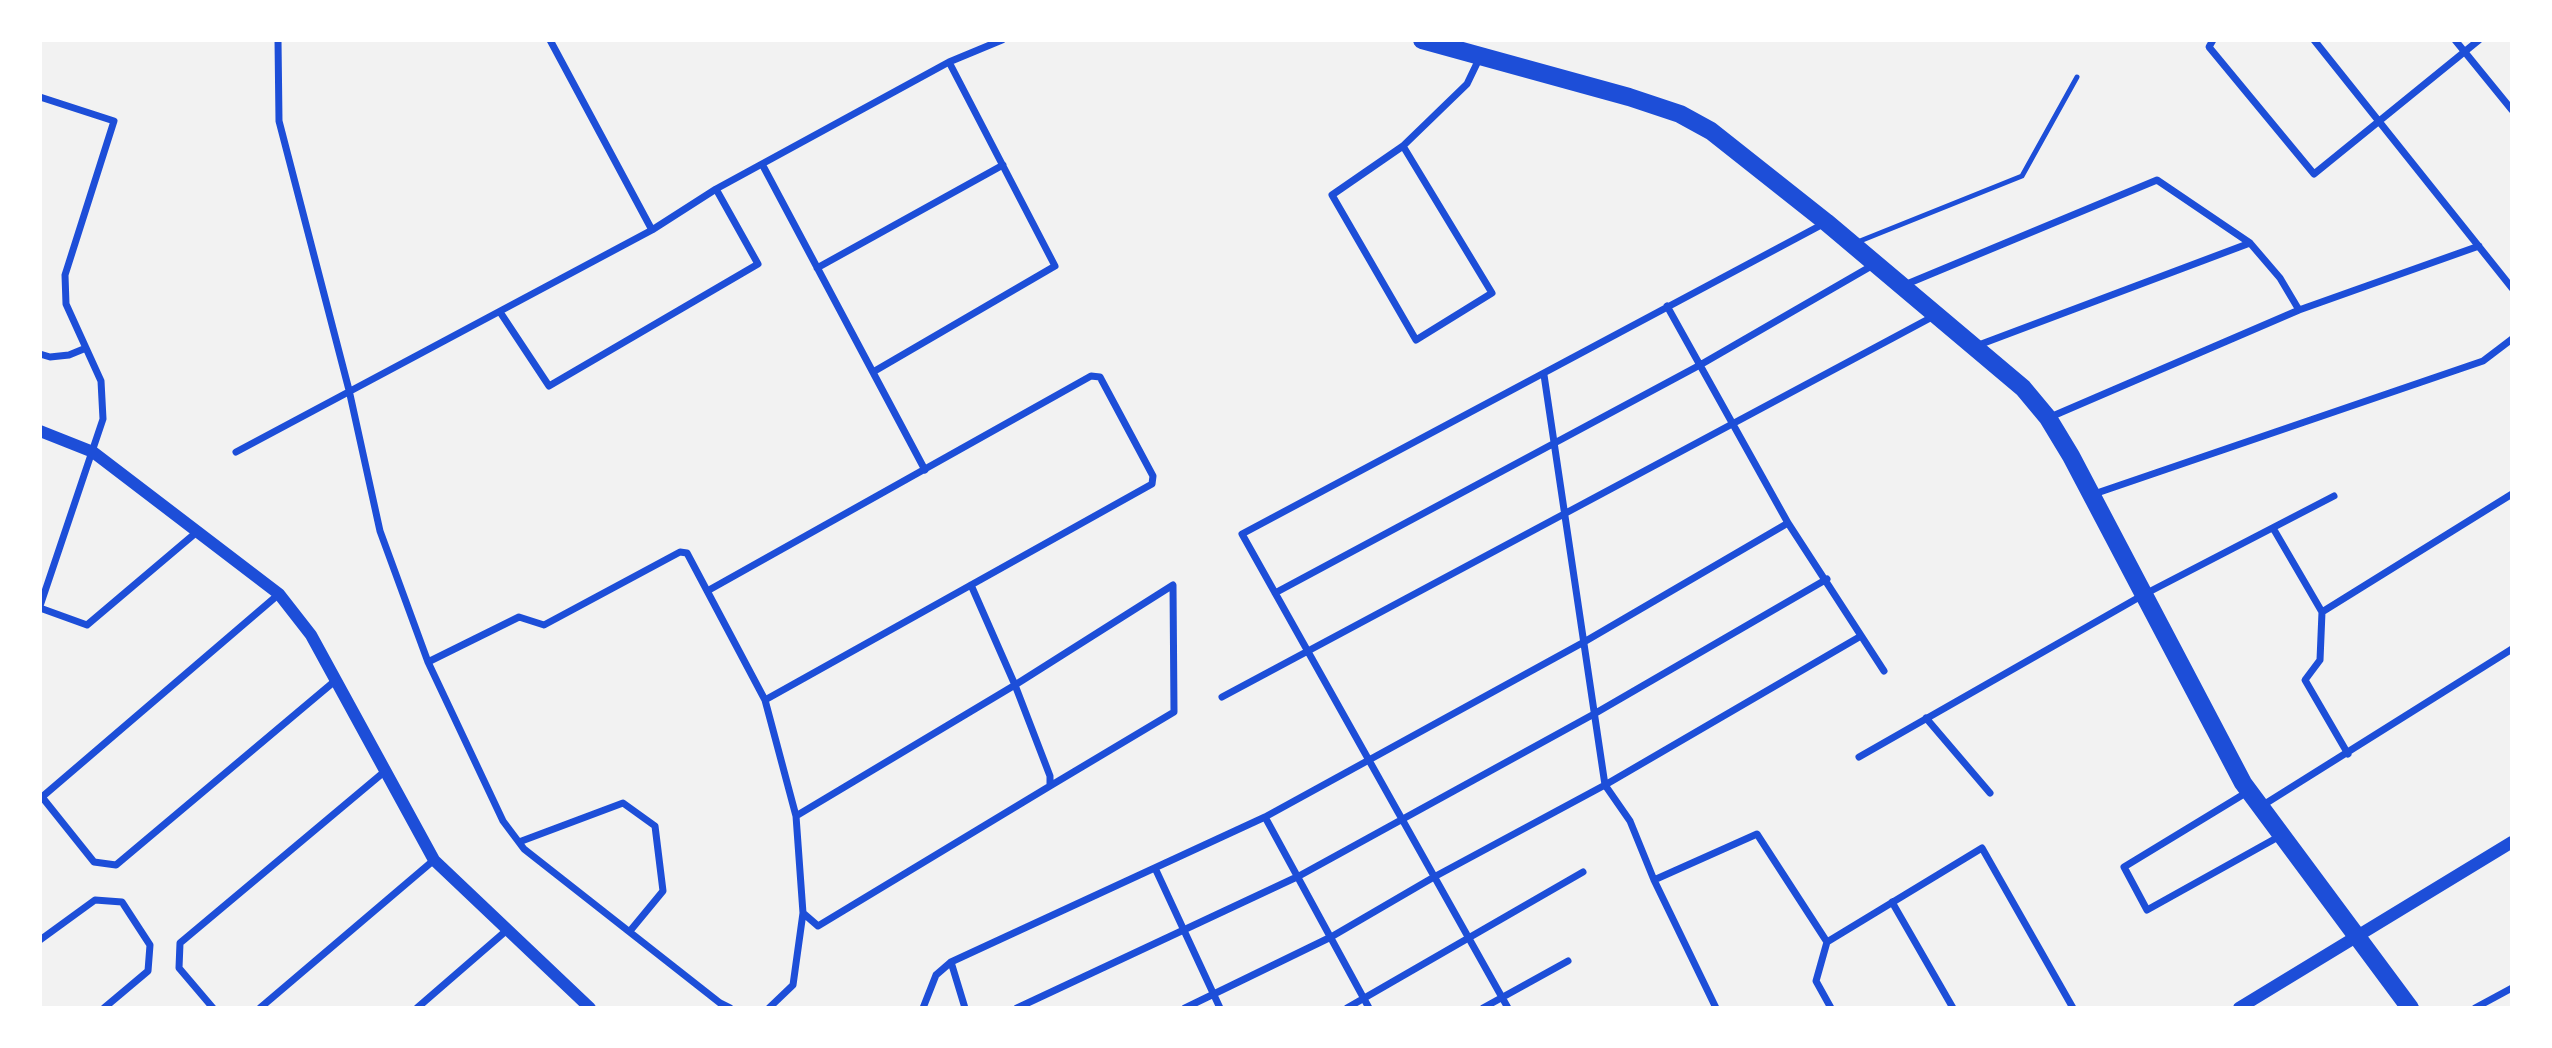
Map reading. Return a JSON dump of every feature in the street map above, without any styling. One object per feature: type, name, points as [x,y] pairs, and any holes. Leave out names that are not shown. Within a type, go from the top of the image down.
[{"type":"main road","points":[[1422,40],[1680,114],[1741,153],[2023,388],[2048,418],[2249,791],[2410,1008]]},
{"type":"street","points":[[278,40],[279,121],[349,390],[380,531],[428,662],[503,821],[519,842],[720,1003],[730,1008]]},
{"type":"street","points":[[550,40],[652,229]]},
{"type":"street","points":[[236,452],[652,229],[716,189],[949,62],[988,42],[1002,40]]},
{"type":"street","points":[[2213,40],[2209,47],[2314,174],[2479,40]]},
{"type":"street","points":[[2314,40],[2512,288]]},
{"type":"street","points":[[2455,40],[2512,110]]},
{"type":"street","points":[[1403,146],[1492,293],[1416,340],[1332,195],[1403,146],[1467,84],[1480,57]]},
{"type":"street","points":[[873,372],[1055,267],[949,62]]},
{"type":"street","points":[[40,97],[114,121],[65,275],[66,304],[101,381],[103,419],[40,607],[88,625],[199,531]]},
{"type":"street","points":[[762,164],[925,470]]},
{"type":"street","points":[[817,268],[1003,164]]},
{"type":"street","points":[[1900,287],[2157,180],[2250,243],[2280,278],[2299,310]]},
{"type":"street","points":[[500,312],[548,386],[758,264],[716,189]]},
{"type":"street","points":[[1508,1008],[1242,534],[1826,222]]},
{"type":"street","points":[[1973,347],[2250,243]]},
{"type":"street","points":[[2048,418],[2299,310],[2479,246]]},
{"type":"street","points":[[1275,593],[1699,365],[1875,264]]},
{"type":"street","points":[[1667,306],[1788,523],[1827,579],[1884,671]]},
{"type":"street","points":[[1222,697],[1935,315]]},
{"type":"street","points":[[2091,495],[2483,361],[2512,340]]},
{"type":"street","points":[[40,354],[50,357],[69,355],[86,348]]},
{"type":"street","points":[[1544,375],[1556,441],[1605,785],[1630,821],[1654,880],[1716,1008]]},
{"type":"street","points":[[709,590],[1091,376],[1100,377],[1153,476],[1152,484],[765,700]]},
{"type":"street","points":[[40,431],[93,452],[279,594],[311,635],[434,860],[584,1006]]},
{"type":"street","points":[[2322,612],[2512,494]]},
{"type":"street","points":[[1859,757],[2143,595],[2334,496]]},
{"type":"street","points":[[923,1008],[936,975],[951,962],[1265,817],[1584,642],[1788,523]]},
{"type":"street","points":[[2273,528],[2322,612],[2320,660],[2305,680],[2348,754]]},
{"type":"street","points":[[428,662],[519,617],[544,625],[680,552],[687,554],[709,590],[765,700],[796,816],[803,914],[793,985],[769,1008]]},
{"type":"street","points":[[1017,1008],[1300,876],[1594,714],[1827,579]]},
{"type":"street","points":[[971,585],[1015,685],[1050,776],[1050,786]]},
{"type":"street","points":[[796,816],[1015,685],[1173,585],[1174,712],[818,926],[803,914]]},
{"type":"street","points":[[279,594],[42,797],[94,862],[116,865],[335,680]]},
{"type":"street","points":[[1185,1008],[1331,937],[1434,877],[1605,785],[1861,636]]},
{"type":"street","points":[[2260,808],[2512,649]]},
{"type":"street","points":[[1926,718],[1990,793]]},
{"type":"street","points":[[213,1008],[179,968],[180,943],[384,772]]},
{"type":"street","points":[[2249,791],[2123,867],[2147,910],[2281,836]]},
{"type":"street","points":[[519,842],[623,803],[655,826],[663,891],[630,932]]},
{"type":"street","points":[[1265,817],[1300,876],[1369,1008]]},
{"type":"street","points":[[1654,880],[1757,834],[1827,942]]},
{"type":"street","points":[[2239,1008],[2512,842]]},
{"type":"street","points":[[1830,1008],[1816,981],[1827,942],[1982,848],[2073,1008]]},
{"type":"street","points":[[260,1008],[434,860]]},
{"type":"street","points":[[1155,868],[1220,1008]]},
{"type":"street","points":[[1347,1008],[1583,872]]},
{"type":"street","points":[[40,940],[95,900],[122,902],[150,945],[148,971],[104,1008]]},
{"type":"street","points":[[1892,902],[1953,1008]]},
{"type":"street","points":[[417,1008],[507,930]]},
{"type":"street","points":[[1483,1008],[1568,961]]},
{"type":"street","points":[[951,962],[965,1008]]},
{"type":"street","points":[[2475,1008],[2512,988]]},
{"type":"lane","points":[[1852,245],[2022,176],[2077,77]]}]
